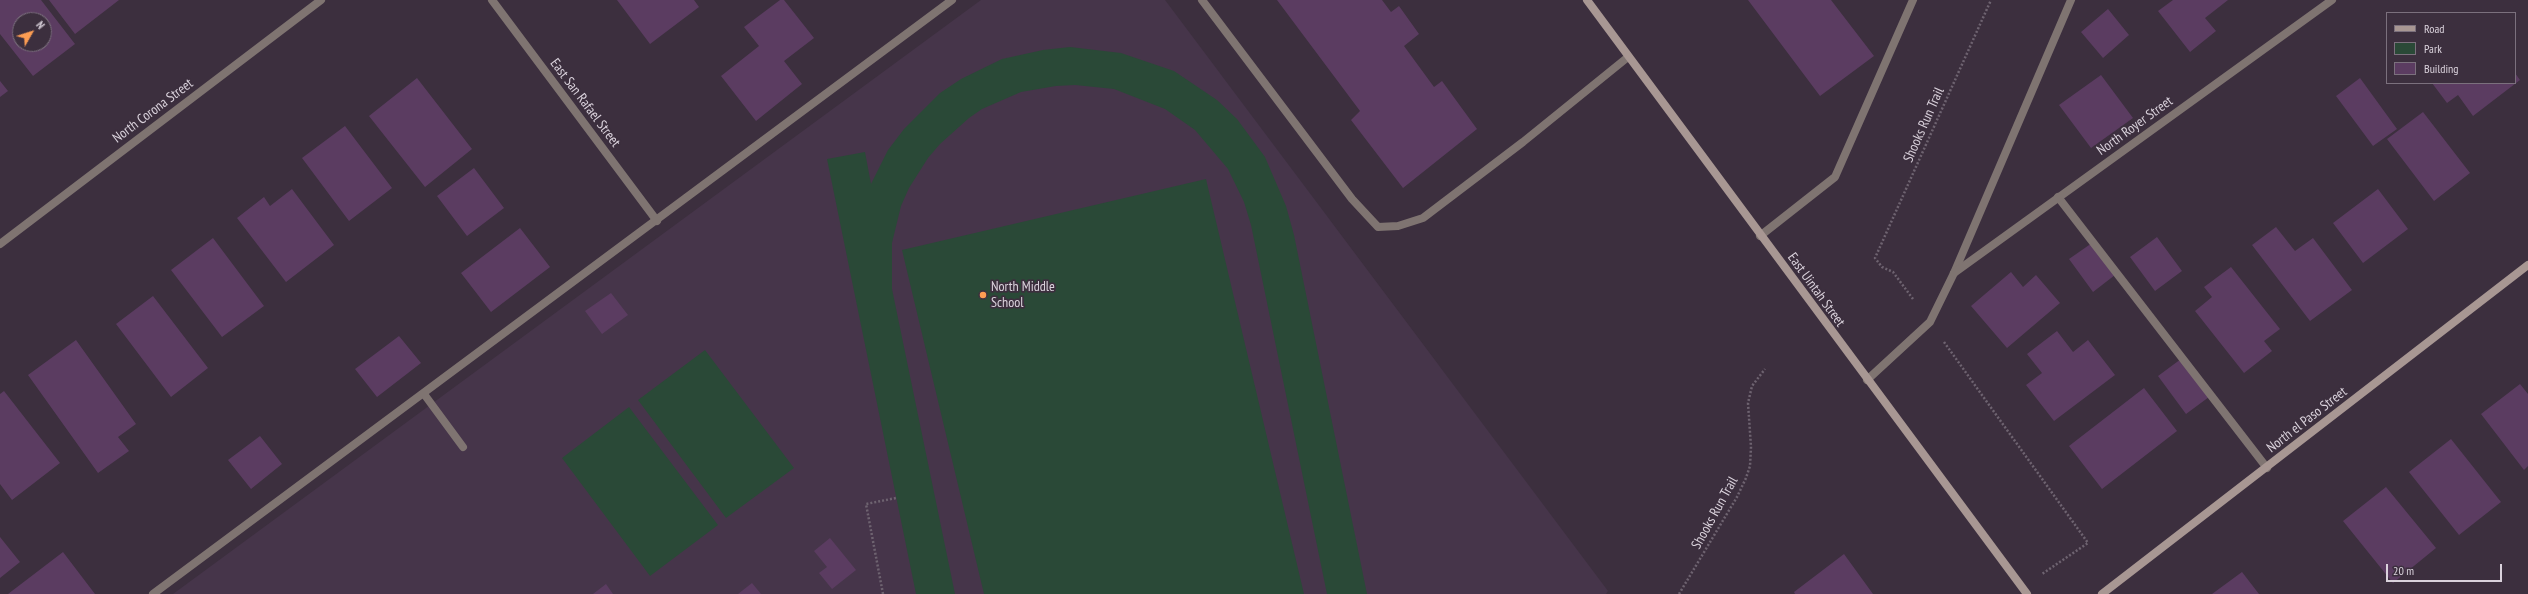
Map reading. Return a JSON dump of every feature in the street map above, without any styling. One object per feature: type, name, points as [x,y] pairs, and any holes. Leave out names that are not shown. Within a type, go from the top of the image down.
[{"type":"main road","name":"East Uintah Street","points":[[1586,0],[2024,591]]},
{"type":"main road","name":"North el Paso Street","points":[[2102,594],[2528,265]]},
{"type":"street","name":"North Corona Street","points":[[0,244],[321,0]]},
{"type":"street","name":"East San Rafael Street","points":[[492,0],[657,221]]},
{"type":"street","points":[[153,594],[657,221],[952,0]]},
{"type":"street","points":[[1202,0],[1352,199],[1378,227],[1398,226],[1423,218],[1523,142],[1628,57]]},
{"type":"street","points":[[1760,236],[1835,177],[1913,0]]},
{"type":"street","points":[[1867,380],[1930,322],[1954,273],[2071,0]]},
{"type":"street","name":"North Royer Street","points":[[1954,273],[2332,0]]},
{"type":"street","points":[[2058,197],[2267,468]]},
{"type":"street","points":[[424,394],[463,447]]},
{"type":"path","name":"Shooks Run Trail","points":[[1930,322],[1893,272],[1882,267],[1875,258],[1991,0]]},
{"type":"path","points":[[1930,322],[2088,543],[2024,591]]},
{"type":"path","name":"Shooks Run Trail","points":[[1679,594],[1737,497],[1746,478],[1750,466],[1751,448],[1748,403],[1752,386],[1765,369]]},
{"type":"path","points":[[883,594],[866,504],[896,498]]},
{"type":"shaded area","name":"North Middle School","points":[[981,0],[1165,0],[1608,591],[1606,594],[173,594]]},
{"type":"green space","points":[[1070,47],[1121,53],[1174,71],[1217,100],[1237,119],[1265,157],[1286,206],[1294,235],[1367,594],[1327,594],[1251,225],[1244,202],[1228,169],[1195,130],[1165,109],[1114,89],[1075,85],[1056,86],[1021,92],[982,109],[969,118],[940,144],[928,158],[909,188],[901,206],[892,243],[892,289],[955,594],[916,594],[827,159],[865,152],[871,184],[888,150],[904,129],[940,93],[961,79],[1002,59],[1043,50]]},
{"type":"green space","points":[[1206,179],[1304,594],[984,594],[902,250]]},
{"type":"green space","points":[[705,350],[794,468],[726,518],[638,400]]},
{"type":"green space","points":[[629,407],[718,525],[650,576],[562,458]]},
{"type":"building","points":[[0,0],[41,0],[50,12],[12,12],[12,49],[0,34]]},
{"type":"building","points":[[49,0],[119,0],[75,34]]},
{"type":"building","points":[[617,0],[694,0],[699,7],[650,44]]},
{"type":"building","points":[[780,0],[784,0],[814,38],[784,61],[802,84],[756,121],[721,76],[759,46],[744,27]]},
{"type":"building","points":[[1277,0],[1382,0],[1391,12],[1399,6],[1419,34],[1404,46],[1434,87],[1442,81],[1477,129],[1403,188],[1351,120],[1360,111]]},
{"type":"building","points":[[1748,0],[1831,0],[1874,56],[1820,96]]},
{"type":"building","points":[[2173,0],[2228,0],[2205,18],[2216,31],[2190,52],[2158,11]]},
{"type":"building","points":[[2108,9],[2129,35],[2103,58],[2081,32]]},
{"type":"building","points":[[52,14],[75,44],[33,76],[14,52],[52,52]]},
{"type":"building","points":[[2516,74],[2520,80],[2516,83]]},
{"type":"building","points":[[2101,75],[2133,118],[2091,148],[2059,105]]},
{"type":"building","points":[[417,78],[472,149],[425,187],[369,116]]},
{"type":"building","points":[[2360,78],[2397,129],[2373,146],[2336,96]]},
{"type":"building","points":[[0,81],[8,91],[0,97]]},
{"type":"building","points":[[2433,84],[2515,84],[2473,116],[2458,95],[2447,103]]},
{"type":"building","points":[[2423,112],[2470,173],[2434,201],[2387,139]]},
{"type":"building","points":[[345,126],[392,188],[349,221],[302,158]]},
{"type":"building","points":[[474,168],[504,208],[467,236],[437,196]]},
{"type":"building","points":[[292,189],[334,245],[286,282],[237,218],[264,197],[270,206]]},
{"type":"building","points":[[2378,189],[2408,229],[2363,263],[2333,223]]},
{"type":"building","points":[[2276,227],[2295,251],[2313,238],[2352,290],[2310,321],[2252,245]]},
{"type":"building","points":[[520,228],[550,267],[491,312],[461,273]]},
{"type":"building","points":[[2157,237],[2182,271],[2155,291],[2130,257]]},
{"type":"building","points":[[213,238],[264,306],[222,337],[171,270]]},
{"type":"building","points":[[2092,243],[2115,275],[2093,292],[2069,259]]},
{"type":"building","points":[[2231,267],[2280,329],[2264,341],[2272,351],[2244,373],[2195,311],[2212,297],[2204,287]]},
{"type":"building","points":[[2011,272],[2023,287],[2036,275],[2060,303],[2007,348],[1971,306]]},
{"type":"building","points":[[611,293],[628,315],[602,334],[585,311]]},
{"type":"building","points":[[153,296],[208,368],[171,397],[116,324]]},
{"type":"building","points":[[2057,331],[2073,352],[2088,340],[2115,375],[2054,421],[2026,385],[2042,373],[2027,354]]},
{"type":"building","points":[[399,336],[421,363],[377,397],[355,369]]},
{"type":"building","points":[[76,340],[136,424],[118,437],[129,451],[98,473],[28,375]]},
{"type":"building","points":[[2181,359],[2209,397],[2186,414],[2158,376]]},
{"type":"building","points":[[2520,384],[2528,394],[2528,466],[2524,470],[2481,414]]},
{"type":"building","points":[[2144,388],[2177,431],[2102,489],[2069,446]]},
{"type":"building","points":[[4,391],[60,463],[12,500],[0,484],[0,394]]},
{"type":"building","points":[[260,436],[282,464],[251,489],[228,460]]},
{"type":"building","points":[[2451,439],[2501,502],[2459,535],[2409,472]]},
{"type":"building","points":[[2386,487],[2436,548],[2393,583],[2343,521]]},
{"type":"building","points":[[0,537],[20,562],[0,578]]},
{"type":"building","points":[[830,538],[856,570],[832,589],[819,573],[827,567],[814,551]]},
{"type":"building","points":[[63,552],[95,594],[8,594]]},
{"type":"building","points":[[1844,554],[1873,594],[1795,594],[1794,592]]},
{"type":"building","points":[[2242,572],[2259,594],[2212,594]]},
{"type":"building","points":[[752,583],[761,594],[738,594]]},
{"type":"building","points":[[606,584],[613,594],[593,594]]},
{"type":"place","name":"North Middle School","points":[[983,295]]}]
